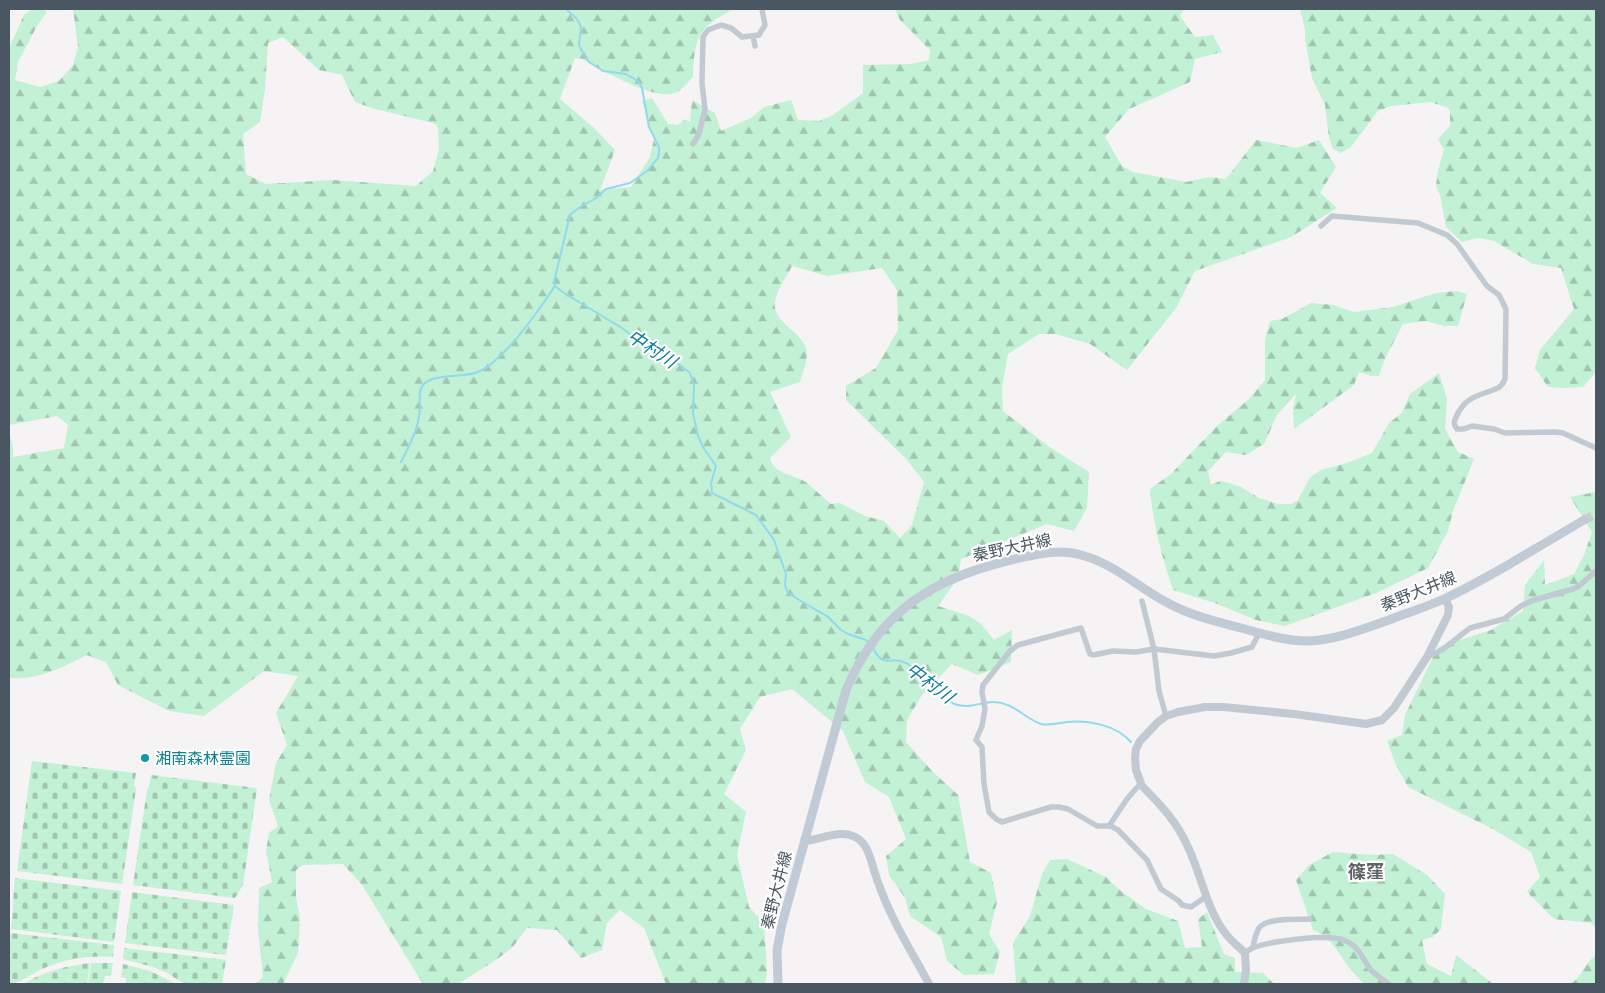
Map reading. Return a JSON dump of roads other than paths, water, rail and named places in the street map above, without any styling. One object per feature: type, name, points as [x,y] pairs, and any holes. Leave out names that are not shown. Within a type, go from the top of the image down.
[{"type":"main road","name":"秦野大井線","points":[[778,984],[777,950],[782,924],[834,727],[846,690],[874,638],[904,607],[928,591],[966,573],[1042,553],[1080,554],[1113,568],[1166,602],[1186,612],[1259,633],[1307,641],[1334,638],[1445,599],[1477,583],[1584,520]]},
{"type":"street","points":[[694,144],[699,134],[705,109],[702,62],[705,32],[714,27],[722,26],[731,28],[742,37],[760,35],[765,26],[762,9]]},
{"type":"street","points":[[753,36],[755,46]]},
{"type":"street","points":[[1321,226],[1332,216],[1418,223],[1431,227],[1447,235],[1457,244],[1487,286],[1500,295],[1506,309],[1505,379],[1500,387],[1479,394],[1466,402],[1459,410],[1454,421],[1457,429],[1472,426],[1494,429],[1505,433],[1563,433],[1596,448]]},
{"type":"street","points":[[1427,657],[1442,650],[1470,628],[1504,619],[1531,601],[1579,586],[1596,571]]},
{"type":"street","points":[[1244,984],[1246,970],[1245,953],[1219,924],[1188,846],[1172,818],[1141,783],[1136,770],[1135,758],[1136,749],[1140,741],[1166,716],[1205,707],[1294,714],[1366,724],[1375,723],[1389,715],[1427,657],[1448,615],[1449,607],[1445,599]]},
{"type":"street","points":[[1142,601],[1154,649],[1159,691],[1166,716]]},
{"type":"street","points":[[1207,896],[1191,907],[1182,905],[1161,889],[1147,860],[1118,830],[1109,826],[1097,826],[1068,809],[1051,807],[1002,822],[996,820],[989,812],[984,784],[982,747],[976,740],[982,726],[983,685],[1003,658],[1018,645],[1081,628],[1090,654],[1118,651],[1136,652],[1154,649],[1214,656],[1252,648],[1259,633]]},
{"type":"street","points":[[1109,826],[1127,799],[1141,783]]},
{"type":"street","points":[[804,841],[843,834],[851,835],[863,842],[869,854],[882,895],[929,984]]},
{"type":"street","points":[[1253,947],[1258,929],[1265,924],[1275,920],[1310,919]]},
{"type":"street","points":[[1245,953],[1253,947],[1325,937],[1347,941],[1360,952],[1372,970],[1389,984]]},
{"type":"waterway","name":"中村川","points":[[566,9],[577,19],[581,27],[579,45],[589,62],[603,71],[626,74],[638,81],[642,88],[649,127],[659,147],[659,153],[658,158],[647,171],[630,183],[606,189],[570,215],[554,282],[555,286],[622,328],[640,342],[671,358],[690,373],[694,385],[693,413],[698,436],[716,466],[711,483],[712,493],[756,515],[774,540],[786,574],[785,585],[788,593],[827,616],[841,630],[869,643]]},
{"type":"waterway","points":[[401,462],[418,422],[421,387],[434,379],[472,374],[488,366],[510,346],[555,286]]},
{"type":"waterway","name":"中村川","points":[[873,648],[881,659],[888,661],[896,660],[913,667],[954,704],[969,706],[999,702],[1012,707],[1041,724],[1093,723],[1118,731],[1131,742]]},
{"type":"tunnel","points":[[1584,520],[1596,514]]},
{"type":"place","name":"湘南森林霊園","points":[[145,758]]},
{"type":"district","name":"篠窪","points":[[1366,872]]}]
